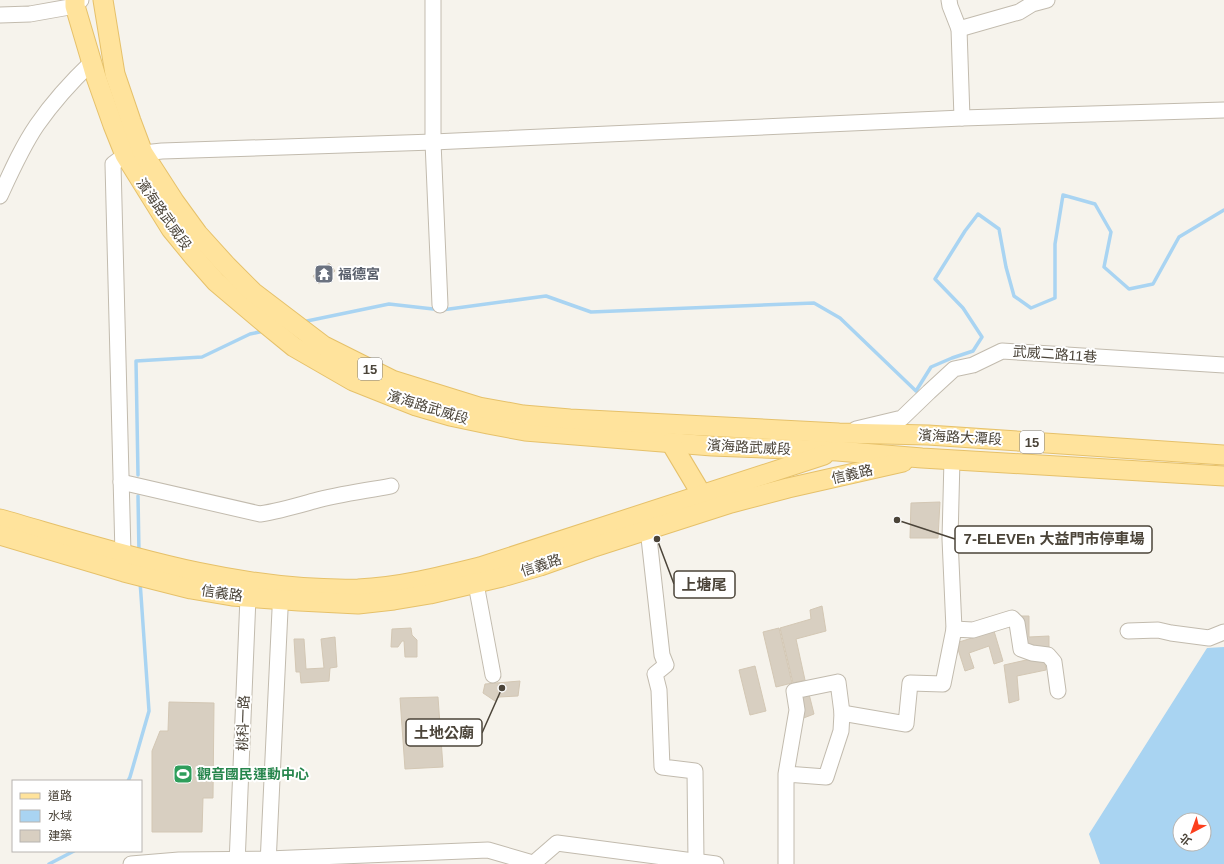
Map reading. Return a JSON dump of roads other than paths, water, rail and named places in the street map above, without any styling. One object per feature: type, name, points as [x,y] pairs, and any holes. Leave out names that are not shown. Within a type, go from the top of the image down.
[{"type":"main road","name":"濱海路武威段","points":[[103,0],[115,74],[134,154],[171,229],[216,282],[294,347],[353,381],[416,406],[450,416],[525,431],[712,446],[838,442]]},
{"type":"main road","name":"濱海路武威段","points":[[77,2],[92,62],[113,125],[134,154],[174,202],[198,234],[227,266],[253,292],[324,346],[392,380],[479,407],[523,415],[838,442],[922,458]]},
{"type":"main road","name":"濱海路大潭段","points":[[838,442],[928,435],[1224,455]]},
{"type":"main road","points":[[838,442],[840,476]]},
{"type":"main road","name":"信義路","points":[[127,561],[155,571],[191,589],[249,589],[281,592],[358,604],[430,594],[474,576],[702,495],[838,442]]},
{"type":"main road","points":[[671,443],[702,495]]},
{"type":"main road","name":"濱海路大潭段","points":[[922,458],[1224,476]]},
{"type":"main road","name":"信義路","points":[[474,576],[540,566],[648,529],[731,503],[788,488],[922,458]]},
{"type":"main road","points":[[0,519],[127,561]]},
{"type":"main road","points":[[0,536],[127,561]]},
{"type":"street","points":[[433,0],[432,142],[440,305]]},
{"type":"street","points":[[949,0],[959,29],[962,118]]},
{"type":"street","points":[[959,29],[1018,12],[1032,2],[1047,0]]},
{"type":"street","points":[[0,15],[30,14],[77,2]]},
{"type":"street","points":[[0,196],[8,176],[36,125],[76,78],[92,62]]},
{"type":"street","points":[[127,561],[121,482],[113,164],[134,154],[162,151],[432,142],[962,118],[1224,110]]},
{"type":"street","name":"武威二路11巷","points":[[838,442],[902,418],[954,369],[973,366],[1002,351],[1224,365]]},
{"type":"street","points":[[842,713],[906,724],[910,683],[943,684],[954,629],[950,539],[952,459]]},
{"type":"street","points":[[121,482],[260,514],[278,511],[349,493],[391,486]]},
{"type":"street","points":[[648,529],[662,655],[666,665],[655,674],[659,690],[662,767],[696,771],[696,861]]},
{"type":"street","points":[[474,576],[493,675]]},
{"type":"street","name":"桃科一路","points":[[237,861],[249,589]]},
{"type":"street","points":[[268,861],[281,592]]},
{"type":"street","points":[[954,629],[973,630],[1012,618],[1017,623],[1021,649],[1032,653],[1048,655],[1054,662],[1058,691]]},
{"type":"street","points":[[1128,631],[1158,630],[1209,638],[1224,632]]},
{"type":"street","points":[[786,774],[826,777],[841,731],[842,713],[838,682],[794,691],[797,710],[786,774],[786,864]]},
{"type":"street","points":[[131,864],[179,860],[268,861],[488,850],[535,864],[557,843],[716,864]]},
{"type":"water","points":[[1224,647],[1224,864],[1100,864],[1089,834],[1207,648]]},
{"type":"waterway","points":[[307,321],[389,304],[442,310],[546,296],[591,312],[814,303],[840,318],[916,391],[931,367],[973,351],[982,337],[963,308],[935,279],[965,231],[978,214],[999,229],[1006,267],[1014,296],[1031,308],[1055,298],[1055,244],[1063,195],[1095,204],[1111,232],[1104,267],[1129,289],[1153,284],[1179,237],[1224,210]]},
{"type":"waterway","points":[[138,475],[136,361],[202,357],[250,334],[264,331]]},
{"type":"waterway","points":[[138,496],[139,553]]},
{"type":"waterway","points":[[128,780],[149,711],[140,581]]},
{"type":"waterway","points":[[49,864],[72,852]]},
{"type":"place","name":"福德宮","points":[[324,274]]},
{"type":"place","name":"7-ELEVEn 大益門市停車場","points":[[897,520]]},
{"type":"place","name":"上塘尾","points":[[657,539]]},
{"type":"place","name":"土地公廟","points":[[502,688]]},
{"type":"place","name":"觀音國民運動中心","points":[[183,774]]}]
